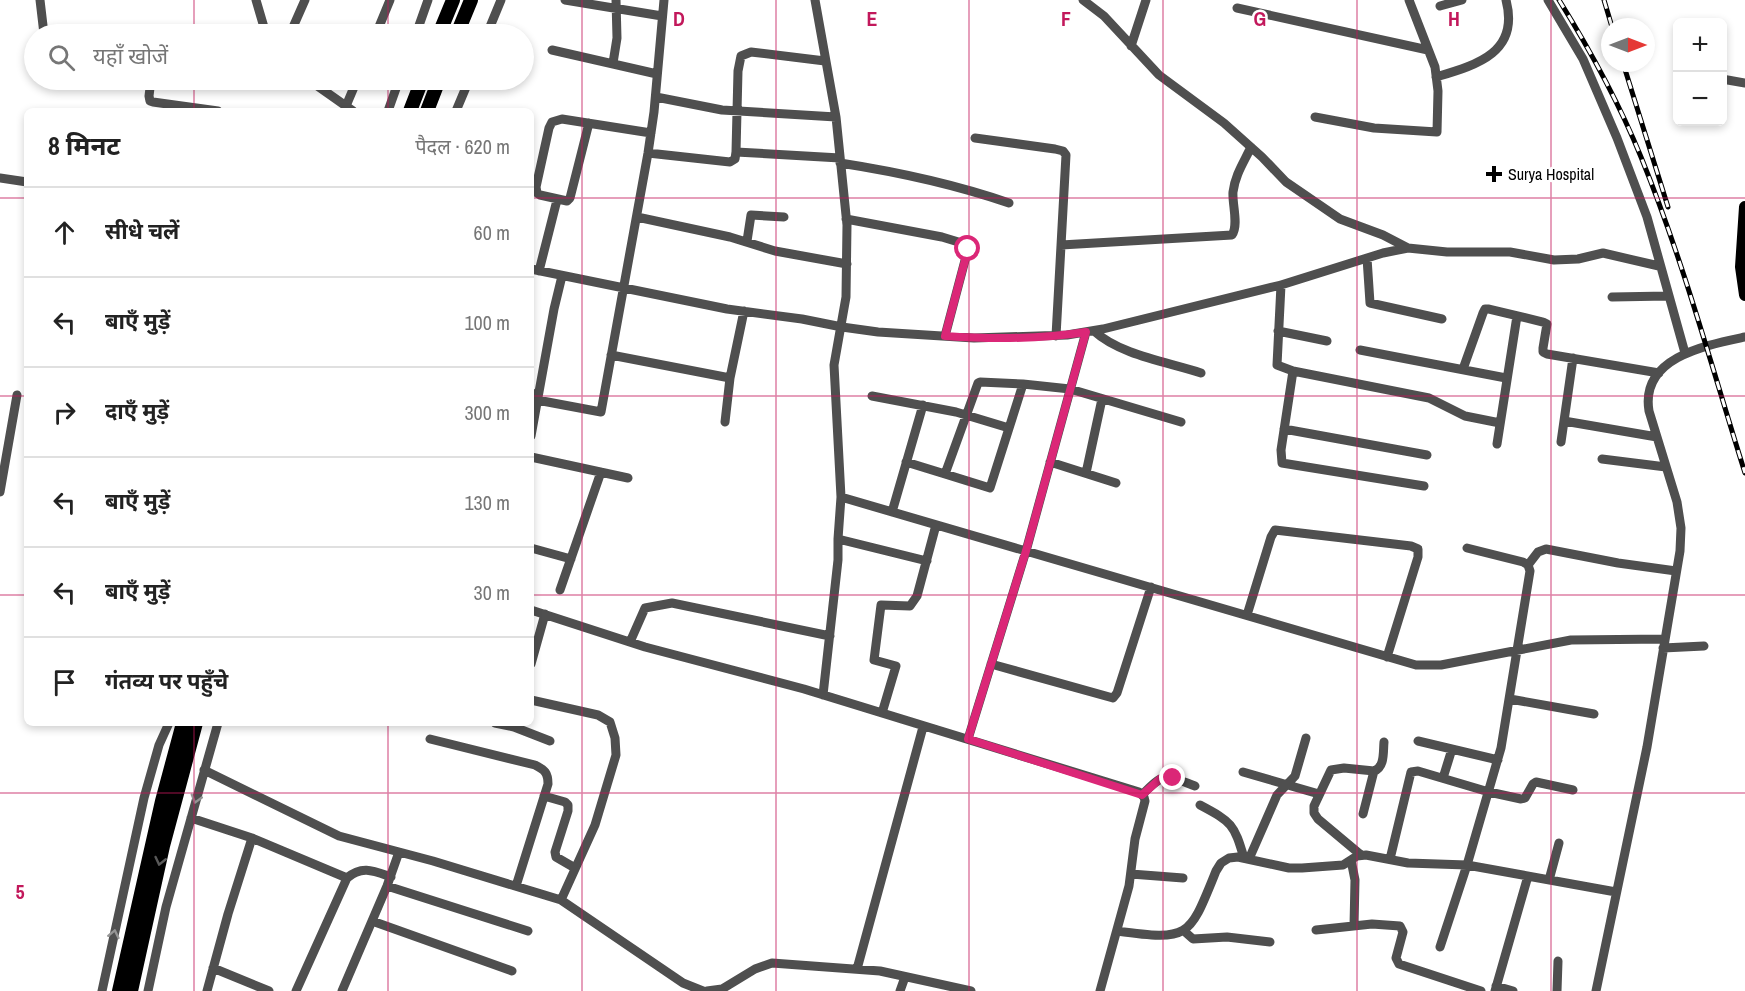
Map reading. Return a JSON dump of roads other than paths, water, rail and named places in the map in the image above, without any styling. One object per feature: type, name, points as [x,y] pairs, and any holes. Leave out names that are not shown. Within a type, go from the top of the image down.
[{"type":"highway","points":[[443,24],[453,0]]},
{"type":"highway","points":[[461,24],[471,0]]},
{"type":"highway","points":[[411,108],[418,90]]},
{"type":"highway","points":[[428,108],[436,90]]},
{"type":"highway","points":[[119,991],[162,801],[182,726]]},
{"type":"highway","points":[[131,991],[163,846],[195,726]]},
{"type":"main road","points":[[1745,207],[1741,267],[1745,296]]},
{"type":"street","points":[[40,0],[43,24]]},
{"type":"street","points":[[256,0],[263,24]]},
{"type":"street","points":[[294,24],[305,0]]},
{"type":"street","points":[[380,24],[390,0]]},
{"type":"street","points":[[420,24],[428,0]]},
{"type":"street","points":[[491,24],[501,0]]},
{"type":"street","points":[[565,0],[616,4],[662,16]]},
{"type":"street","points":[[562,276],[534,396],[601,412],[648,153],[656,97],[664,0]]},
{"type":"street","points":[[815,0],[836,117],[846,219],[847,264],[842,327],[834,365],[841,497],[838,560],[824,695]]},
{"type":"street","points":[[1083,0],[1104,16],[1159,75],[1197,102],[1251,147],[1286,182],[1340,219],[1383,235],[1408,248]]},
{"type":"street","points":[[1131,46],[1146,0]]},
{"type":"street","points":[[1315,117],[1374,128],[1437,132],[1438,92],[1435,67],[1409,0]]},
{"type":"street","points":[[1440,6],[1462,0]]},
{"type":"street","points":[[1436,77],[1482,62],[1496,52],[1505,37],[1509,22],[1506,0]]},
{"type":"street","points":[[1548,0],[1583,59],[1617,138],[1647,217],[1685,353]]},
{"type":"street","points":[[614,63],[617,38],[616,4]]},
{"type":"street","points":[[1237,8],[1428,50]]},
{"type":"street","points":[[552,50],[657,74]]},
{"type":"street","points":[[648,153],[724,162],[735,159],[741,56],[746,53],[825,61]]},
{"type":"street","points":[[1727,80],[1745,83]]},
{"type":"street","points":[[149,90],[149,108]]},
{"type":"street","points":[[323,90],[349,108],[354,90]]},
{"type":"street","points":[[389,108],[395,90]]},
{"type":"street","points":[[457,108],[465,90]]},
{"type":"street","points":[[656,97],[712,109],[836,117]]},
{"type":"street","points":[[150,101],[198,108]]},
{"type":"street","points":[[589,123],[570,198],[567,201],[557,200],[537,193],[536,187],[549,129],[552,122],[557,119],[589,123],[651,133]]},
{"type":"street","points":[[975,138],[1063,151],[1066,155],[1056,336]]},
{"type":"street","points":[[1061,245],[1232,235],[1235,230],[1233,202],[1235,180],[1251,147]]},
{"type":"street","points":[[736,152],[840,160],[968,189],[1009,203]]},
{"type":"street","points":[[0,178],[24,182]]},
{"type":"street","points":[[557,200],[535,270],[624,289],[842,327],[878,332],[974,338],[1056,336],[1090,332],[1281,285],[1367,258],[1408,248],[1447,252],[1510,252],[1554,261],[1578,259],[1603,253],[1659,266]]},
{"type":"street","points":[[747,241],[751,215],[784,218]]},
{"type":"street","points":[[637,217],[747,241],[775,251],[847,264]]},
{"type":"street","points":[[846,219],[961,241],[965,244],[968,249],[945,336]]},
{"type":"street","points":[[1367,258],[1370,303],[1442,319]]},
{"type":"street","points":[[1281,285],[1277,365],[1293,371],[1429,398],[1465,416],[1500,423]]},
{"type":"street","points":[[1612,297],[1668,296]]},
{"type":"street","points":[[1463,369],[1485,309],[1547,324],[1543,352],[1659,373]]},
{"type":"street","points":[[725,422],[730,378],[744,311]]},
{"type":"street","points":[[1497,444],[1517,316]]},
{"type":"street","points":[[1278,331],[1327,341]]},
{"type":"street","points":[[1090,332],[1118,347],[1201,373]]},
{"type":"street","points":[[968,739],[1026,551],[1070,389],[1090,332]]},
{"type":"street","points":[[1596,991],[1647,747],[1680,551],[1679,514],[1647,402],[1649,391],[1659,373],[1670,362],[1685,353],[1712,343],[1745,337]]},
{"type":"street","points":[[1360,350],[1506,378]]},
{"type":"street","points":[[611,355],[730,378]]},
{"type":"street","points":[[1561,442],[1573,358]]},
{"type":"street","points":[[1293,371],[1281,450],[1282,463],[1424,486]]},
{"type":"street","points":[[945,474],[976,385],[980,382],[1070,389],[1181,422]]},
{"type":"street","points":[[906,462],[990,488],[1023,384]]},
{"type":"street","points":[[0,492],[17,395]]},
{"type":"street","points":[[872,396],[966,415],[1009,428]]},
{"type":"street","points":[[1086,473],[1101,399]]},
{"type":"street","points":[[892,512],[923,405]]},
{"type":"street","points":[[1564,421],[1657,437]]},
{"type":"street","points":[[1284,429],[1427,454]]},
{"type":"street","points":[[534,458],[628,478]]},
{"type":"street","points":[[1602,459],[1666,467]]},
{"type":"street","points":[[1050,462],[1116,483]]},
{"type":"street","points":[[560,590],[601,472]]},
{"type":"street","points":[[841,497],[1416,665],[1430,666],[1585,639],[1704,646]]},
{"type":"street","points":[[882,714],[896,666],[874,660],[881,605],[910,606],[917,596],[936,525]]},
{"type":"street","points":[[1247,615],[1270,537],[1275,530],[1411,546],[1418,549],[1418,557],[1387,657]]},
{"type":"street","points":[[838,539],[927,561]]},
{"type":"street","points":[[1467,548],[1528,565]]},
{"type":"street","points":[[534,549],[571,559]]},
{"type":"street","points":[[1528,565],[1538,552],[1545,549],[1676,571]]},
{"type":"street","points":[[1440,946],[1498,760],[1518,649],[1530,570],[1528,565]]},
{"type":"street","points":[[991,664],[1113,698],[1117,693],[1151,587]]},
{"type":"street","points":[[630,642],[645,608],[672,603],[830,636]]},
{"type":"street","points":[[534,611],[630,642],[824,695],[1142,795],[1145,801],[1135,839],[1131,874],[1100,991]]},
{"type":"street","points":[[534,653],[545,614]]},
{"type":"street","points":[[1510,699],[1594,714]]},
{"type":"street","points":[[534,701],[598,715],[610,722],[615,738],[616,754],[595,825],[561,900]]},
{"type":"street","points":[[102,991],[144,798],[159,745],[168,726]]},
{"type":"street","points":[[148,991],[166,907],[217,726]]},
{"type":"street","points":[[516,726],[550,741]]},
{"type":"street","points":[[857,969],[923,727]]},
{"type":"street","points":[[1247,859],[1277,795],[1295,776],[1306,738]]},
{"type":"street","points":[[430,739],[535,765],[544,770],[548,776],[548,784],[516,886]]},
{"type":"street","points":[[1418,741],[1498,760]]},
{"type":"street","points":[[1363,814],[1374,771],[1381,766],[1384,742]]},
{"type":"street","points":[[1443,778],[1452,749]]},
{"type":"street","points":[[1374,771],[1337,768],[1329,774],[1314,806],[1314,813],[1344,843],[1361,855],[1420,864],[1467,865],[1616,892]]},
{"type":"street","points":[[204,770],[339,836],[561,900],[681,987],[705,991],[722,989],[755,969],[772,963],[880,971],[951,989],[971,991]]},
{"type":"street","points":[[1390,859],[1411,772],[1418,771],[1489,792],[1525,798],[1533,783],[1536,782],[1573,790]]},
{"type":"street","points":[[1243,772],[1319,794]]},
{"type":"street","points":[[1142,795],[1156,781],[1166,777],[1195,786]]},
{"type":"street","points":[[544,796],[568,805],[555,852],[556,857],[575,868]]},
{"type":"street","points":[[1200,805],[1223,817],[1232,825],[1247,859]]},
{"type":"street","points":[[191,818],[252,838],[347,878]]},
{"type":"street","points":[[207,991],[252,838]]},
{"type":"street","points":[[1549,880],[1559,843]]},
{"type":"street","points":[[342,991],[399,852]]},
{"type":"street","points":[[1117,931],[1165,936],[1184,931],[1192,922],[1216,871],[1221,863],[1229,858],[1302,868],[1343,865],[1361,855]]},
{"type":"street","points":[[1351,860],[1351,868],[1355,877],[1354,926]]},
{"type":"street","points":[[296,991],[347,878],[355,871],[373,871],[389,881],[528,931]]},
{"type":"street","points":[[1131,874],[1183,878]]},
{"type":"street","points":[[1513,991],[1495,988],[1528,876]]},
{"type":"street","points":[[372,921],[512,971]]},
{"type":"street","points":[[1316,930],[1371,924],[1400,926],[1403,932],[1396,958],[1399,963],[1481,991]]},
{"type":"street","points":[[1184,931],[1193,939],[1227,937],[1270,942]]},
{"type":"street","points":[[1557,991],[1558,961]]},
{"type":"street","points":[[213,968],[269,991]]},
{"type":"street","points":[[900,991],[905,977]]},
{"type":"railway","points":[[1559,0],[1603,77],[1641,157],[1684,275],[1745,473]]},
{"type":"railway","points":[[1604,0],[1609,18]]},
{"type":"railway","points":[[1626,72],[1668,207]]},
{"type":"place","name":"Surya Hospital","points":[[1494,174]]}]
